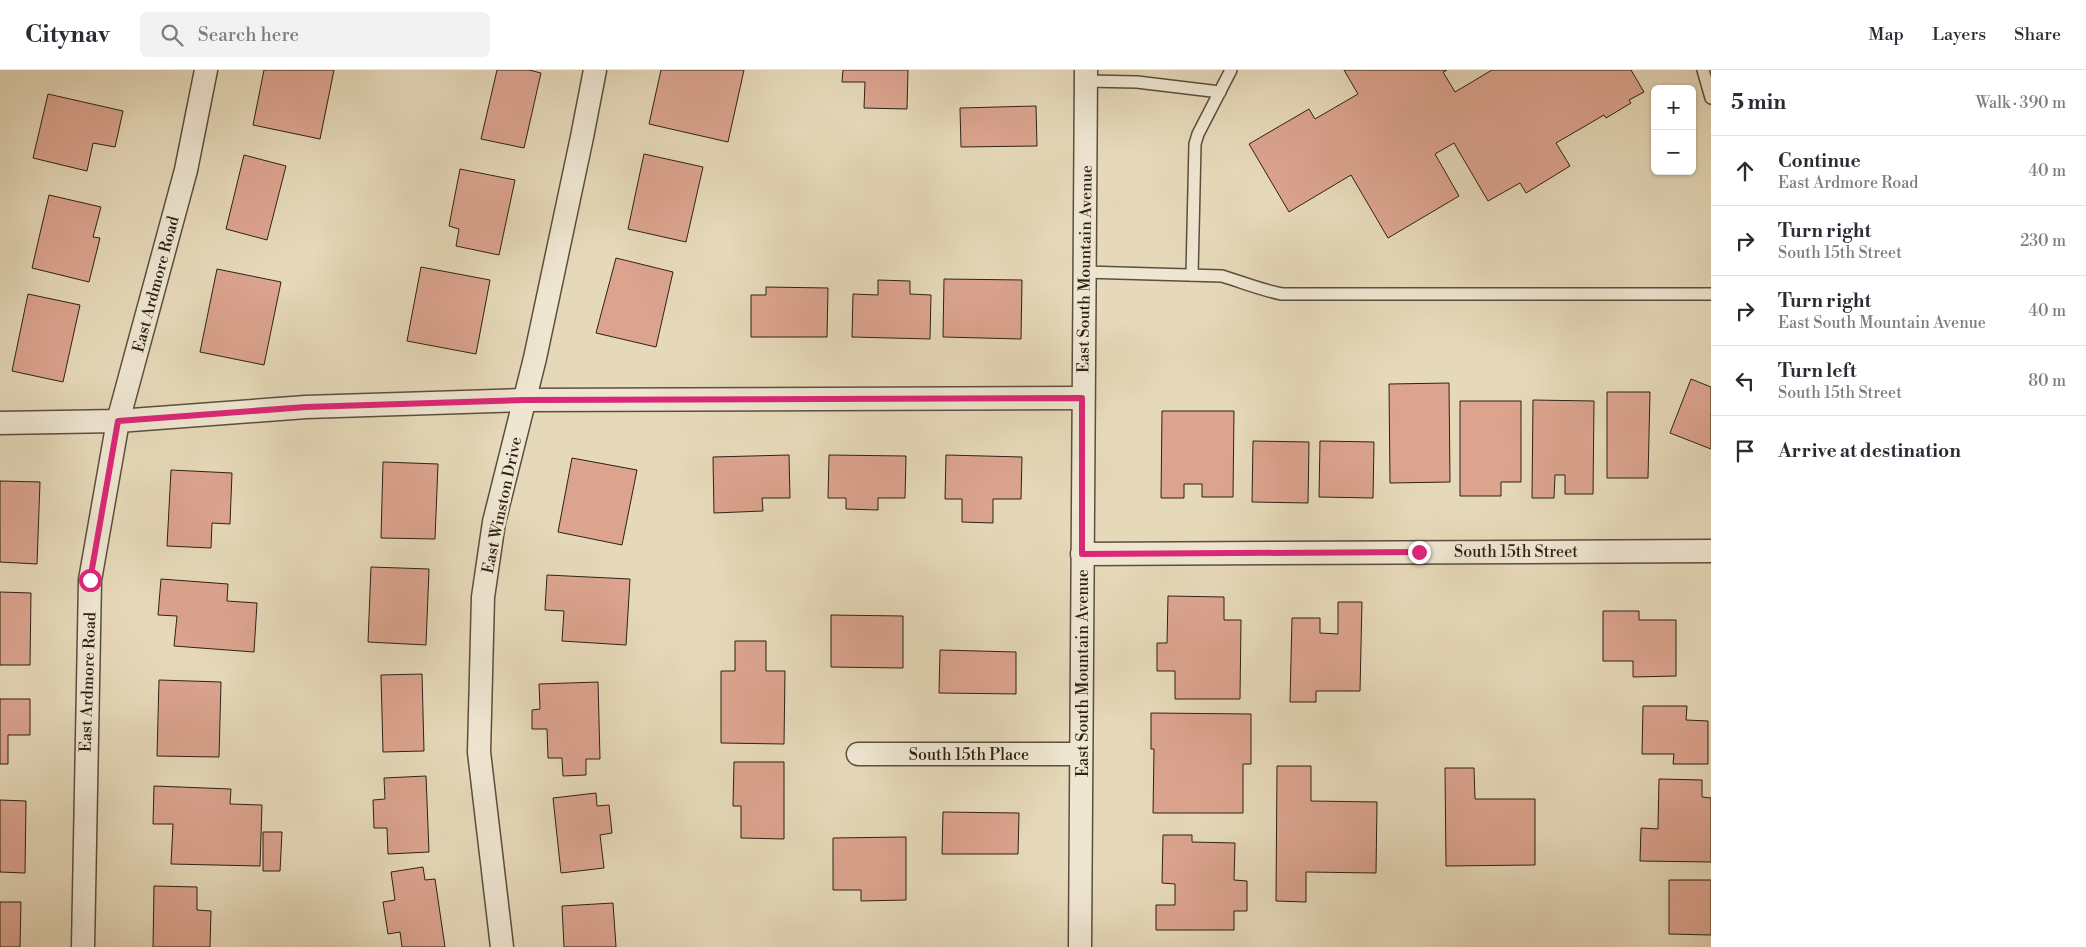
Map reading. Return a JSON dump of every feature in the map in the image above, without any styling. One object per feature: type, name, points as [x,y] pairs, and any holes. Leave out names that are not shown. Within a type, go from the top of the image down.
[{"type":"street","name":"East Ardmore Road","points":[[82,947],[90,580],[118,421],[186,170],[206,70]]},
{"type":"street","name":"East Winston Drive","points":[[502,947],[479,752],[484,597],[494,522],[524,400],[580,147],[595,70]]},
{"type":"street","name":"East South Mountain Avenue","points":[[1080,947],[1082,398],[1086,75]]},
{"type":"street","points":[[0,423],[118,421],[306,407],[524,400],[1082,398]]},
{"type":"street","name":"South 15th Street","points":[[1082,554],[1711,550]]},
{"type":"street","name":"South 15th Place","points":[[858,754],[1081,754]]},
{"type":"lane","points":[[1192,275],[1195,144],[1198,134],[1231,70]]},
{"type":"lane","points":[[1703,70],[1711,98]]},
{"type":"lane","points":[[1086,75],[1220,92]]},
{"type":"lane","points":[[1084,272],[1222,276],[1260,290],[1282,294],[1711,294]]},
{"type":"building","points":[[264,70],[334,70],[320,139],[253,125]]},
{"type":"building","points":[[497,70],[529,70],[541,73],[524,148],[481,139]]},
{"type":"building","points":[[661,70],[744,70],[728,142],[649,124]]},
{"type":"building","points":[[843,70],[908,70],[907,109],[864,108],[865,82],[842,82]]},
{"type":"building","points":[[1344,70],[1447,70],[1443,72],[1455,92],[1492,70],[1631,70],[1644,92],[1629,100],[1631,103],[1606,118],[1604,115],[1556,143],[1570,166],[1526,193],[1520,183],[1488,201],[1454,143],[1435,154],[1459,196],[1388,238],[1351,175],[1289,212],[1249,144],[1309,109],[1315,119],[1358,94]]},
{"type":"building","points":[[48,94],[123,111],[115,147],[93,143],[87,171],[33,158]]},
{"type":"building","points":[[1036,106],[1037,146],[961,147],[960,108]]},
{"type":"building","points":[[644,154],[703,167],[686,242],[628,229]]},
{"type":"building","points":[[244,155],[286,166],[267,240],[226,229]]},
{"type":"building","points":[[460,169],[515,180],[499,255],[456,246],[459,229],[449,226]]},
{"type":"building","points":[[49,195],[101,207],[93,237],[100,238],[89,282],[32,268]]},
{"type":"building","points":[[616,258],[673,272],[656,347],[596,333]]},
{"type":"building","points":[[421,267],[490,280],[476,354],[407,341]]},
{"type":"building","points":[[217,269],[281,282],[264,365],[200,352]]},
{"type":"building","points":[[944,279],[1022,280],[1021,339],[943,337]]},
{"type":"building","points":[[878,280],[910,281],[910,294],[931,295],[930,339],[852,337],[853,294],[878,295]]},
{"type":"building","points":[[766,287],[828,288],[827,337],[751,337],[751,295],[766,295]]},
{"type":"building","points":[[28,294],[80,305],[63,382],[12,371]]},
{"type":"building","points":[[1691,379],[1711,387],[1711,449],[1670,433]]},
{"type":"building","points":[[1449,383],[1450,482],[1390,483],[1389,384]]},
{"type":"building","points":[[1607,392],[1650,392],[1648,478],[1607,478]]},
{"type":"building","points":[[1533,400],[1594,401],[1593,494],[1565,494],[1565,475],[1555,475],[1554,498],[1532,498]]},
{"type":"building","points":[[1460,401],[1521,401],[1521,482],[1501,482],[1501,496],[1460,496]]},
{"type":"building","points":[[1162,411],[1234,411],[1233,497],[1202,497],[1202,484],[1184,484],[1184,498],[1161,498]]},
{"type":"building","points":[[1253,441],[1309,442],[1308,503],[1252,502]]},
{"type":"building","points":[[1320,441],[1374,442],[1373,498],[1319,497]]},
{"type":"building","points":[[789,455],[790,498],[762,498],[763,511],[714,513],[713,457]]},
{"type":"building","points":[[829,455],[906,456],[905,498],[878,498],[878,510],[846,509],[846,498],[828,498]]},
{"type":"building","points":[[946,455],[1022,457],[1021,499],[993,499],[993,523],[962,522],[962,499],[945,499]]},
{"type":"building","points":[[572,458],[637,470],[622,545],[558,532]]},
{"type":"building","points":[[383,462],[438,464],[435,539],[381,538]]},
{"type":"building","points":[[171,470],[232,473],[230,524],[212,523],[211,548],[167,546]]},
{"type":"building","points":[[0,481],[40,482],[37,564],[0,562]]},
{"type":"building","points":[[371,567],[429,569],[426,645],[368,642]]},
{"type":"building","points":[[547,575],[630,579],[626,645],[562,641],[564,611],[545,610]]},
{"type":"building","points":[[161,579],[228,584],[227,601],[257,603],[254,652],[174,646],[177,616],[158,615]]},
{"type":"building","points":[[0,592],[31,593],[30,665],[0,665]]},
{"type":"building","points":[[1168,596],[1224,597],[1224,620],[1241,620],[1240,699],[1175,699],[1175,671],[1157,671],[1157,643],[1167,643]]},
{"type":"building","points":[[1338,602],[1362,602],[1360,691],[1316,691],[1316,702],[1290,702],[1292,618],[1320,618],[1320,633],[1338,634]]},
{"type":"building","points":[[1603,611],[1639,611],[1639,620],[1676,620],[1676,676],[1633,677],[1633,661],[1603,661]]},
{"type":"building","points":[[831,615],[903,616],[903,668],[831,667]]},
{"type":"building","points":[[735,641],[766,641],[766,671],[785,671],[784,744],[721,743],[721,671],[735,671]]},
{"type":"building","points":[[940,650],[1016,652],[1016,694],[939,693]]},
{"type":"building","points":[[422,674],[424,751],[383,752],[381,675]]},
{"type":"building","points":[[159,680],[221,682],[219,757],[157,756]]},
{"type":"building","points":[[598,682],[600,759],[586,759],[586,775],[563,776],[562,758],[548,758],[547,729],[532,729],[532,710],[540,709],[539,684]]},
{"type":"building","points":[[0,699],[30,699],[30,735],[8,735],[8,764],[0,764]]},
{"type":"building","points":[[1643,706],[1687,706],[1686,720],[1708,721],[1708,764],[1673,764],[1674,754],[1642,754]]},
{"type":"building","points":[[1151,713],[1251,714],[1251,764],[1243,764],[1243,813],[1153,813],[1154,749],[1151,749]]},
{"type":"building","points":[[734,762],[784,762],[784,839],[741,838],[741,806],[733,806]]},
{"type":"building","points":[[1277,766],[1311,766],[1311,801],[1377,802],[1376,873],[1306,872],[1306,902],[1276,901]]},
{"type":"building","points":[[1445,768],[1474,768],[1475,799],[1535,799],[1535,865],[1446,866]]},
{"type":"building","points":[[426,776],[429,852],[388,854],[387,828],[374,828],[373,800],[385,799],[384,778]]},
{"type":"building","points":[[1659,779],[1702,780],[1702,797],[1711,798],[1711,862],[1640,861],[1641,828],[1658,829]]},
{"type":"building","points":[[154,786],[231,789],[230,804],[262,805],[260,866],[171,864],[173,824],[153,824]]},
{"type":"building","points":[[596,793],[597,806],[609,805],[612,833],[600,835],[604,868],[561,873],[553,798]]},
{"type":"building","points":[[0,800],[26,801],[25,873],[0,872]]},
{"type":"building","points":[[943,812],[1019,813],[1018,854],[942,854]]},
{"type":"building","points":[[263,832],[282,832],[280,871],[263,871]]},
{"type":"building","points":[[1163,835],[1192,835],[1192,842],[1235,843],[1234,880],[1247,881],[1247,911],[1234,911],[1234,930],[1156,930],[1156,905],[1175,905],[1175,884],[1162,883]]},
{"type":"building","points":[[906,837],[906,900],[861,901],[861,890],[833,890],[833,838]]},
{"type":"building","points":[[423,867],[425,880],[435,879],[445,947],[402,947],[400,932],[388,934],[383,902],[395,900],[391,872]]},
{"type":"building","points":[[1669,880],[1711,880],[1711,935],[1669,934]]},
{"type":"building","points":[[154,886],[197,887],[197,910],[211,911],[210,947],[153,947]]},
{"type":"building","points":[[0,902],[21,902],[20,947],[0,947]]},
{"type":"building","points":[[613,903],[616,947],[564,947],[562,906]]},
{"type":"route","points":[[90,580],[118,421],[306,407],[524,400],[1082,398],[1082,554],[1419,552]]}]
